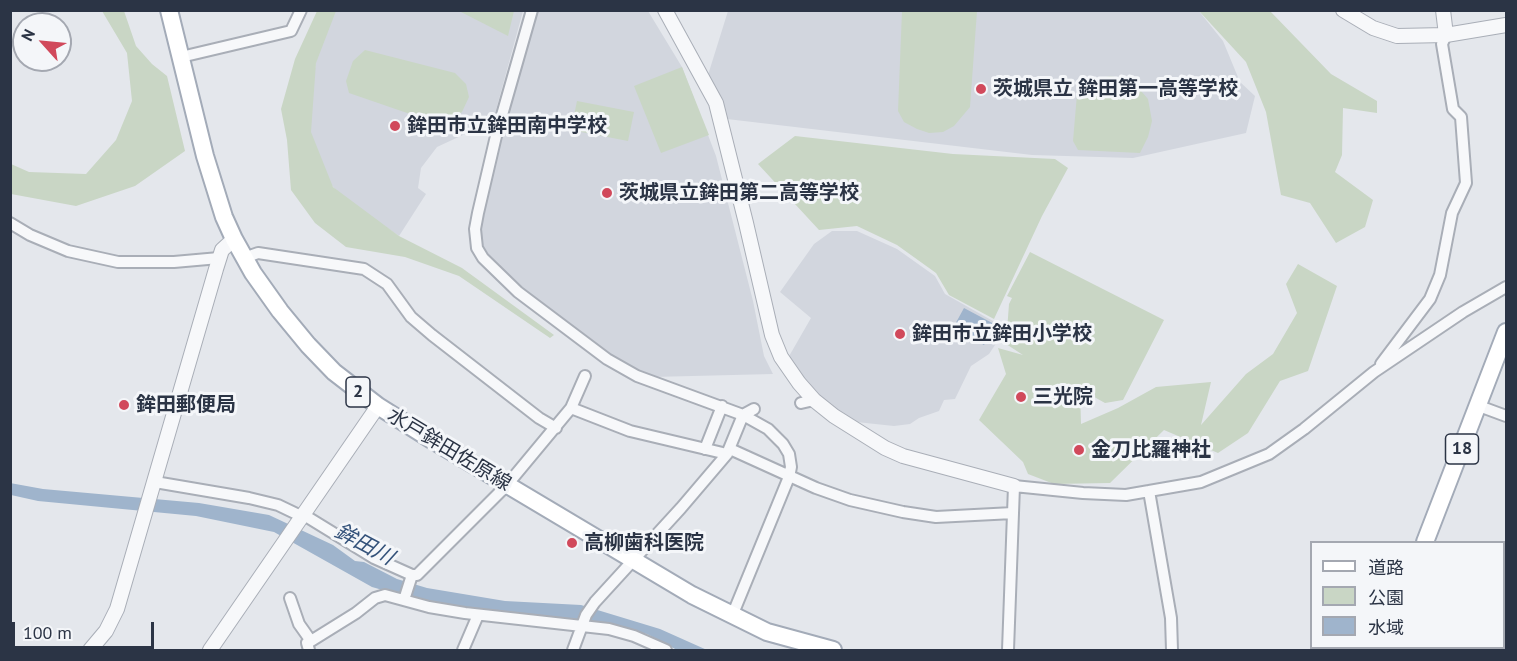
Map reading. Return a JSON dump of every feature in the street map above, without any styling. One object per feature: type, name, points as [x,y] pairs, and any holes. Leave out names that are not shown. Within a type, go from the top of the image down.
[{"type":"main road","name":"水戸鉾田佐原線","points":[[169,10],[205,156],[224,217],[234,239],[244,258],[280,311],[334,372],[378,406],[633,560],[732,616],[778,636],[833,651]]},
{"type":"main road","name":"18","points":[[1426,541],[1506,332]]},
{"type":"street","points":[[181,57],[291,31],[301,10]]},
{"type":"street","points":[[532,10],[499,126],[478,213],[475,229],[477,248],[483,258],[511,285],[607,359],[637,376],[743,415],[776,435],[789,454],[791,467],[789,477],[732,616]]},
{"type":"street","points":[[665,10],[716,103],[772,335],[786,365],[807,401],[885,448],[903,456],[1014,486],[1101,495],[1126,495],[1201,482],[1269,454],[1304,429],[1374,372],[1506,286]]},
{"type":"street","points":[[1343,10],[1360,16],[1383,32],[1397,36],[1446,35],[1506,25]]},
{"type":"street","points":[[1374,372],[1430,299],[1440,275],[1452,213],[1466,183],[1461,117],[1453,109],[1442,44],[1446,35],[1443,10]]},
{"type":"street","points":[[10,224],[68,251],[118,262],[174,262],[219,258]]},
{"type":"street","points":[[90,651],[106,631],[117,609],[219,258],[226,245],[234,239]]},
{"type":"street","points":[[244,258],[258,253],[364,269],[376,275],[387,284],[411,317],[432,335],[539,418],[556,428]]},
{"type":"street","points":[[154,484],[249,498],[278,505],[374,558],[412,576],[417,575],[507,485],[556,428],[571,408],[585,376]]},
{"type":"street","points":[[210,651],[378,406]]},
{"type":"street","points":[[705,449],[722,406]]},
{"type":"street","points":[[1479,406],[1506,416]]},
{"type":"street","points":[[571,408],[630,431],[705,449],[728,452],[850,500],[936,517],[1012,513]]},
{"type":"street","points":[[573,651],[583,623],[595,602],[681,508],[728,452],[743,415],[754,410]]},
{"type":"street","points":[[1008,651],[1014,486]]},
{"type":"street","points":[[1149,491],[1171,618],[1172,651]]},
{"type":"street","points":[[404,599],[412,576]]},
{"type":"street","points":[[291,598],[299,624],[310,646],[375,598],[385,595],[478,615],[583,623],[619,631],[666,651]]},
{"type":"street","points":[[463,651],[478,615]]},
{"type":"shaded area","name":"茨城県立 鉾田第一高等学校","points":[[1198,10],[1223,41],[1240,82],[1255,96],[1246,133],[1133,158],[1032,155],[727,119],[708,75],[728,11]]},
{"type":"shaded area","name":"鉾田市立鉾田南中学校","points":[[333,11],[523,11],[493,121],[437,147],[421,168],[418,188],[426,194],[399,236],[343,198],[321,173],[311,142],[309,105],[320,38]]},
{"type":"shaded area","name":"茨城県立鉾田第二高等学校","points":[[535,11],[648,11],[682,67],[716,156],[753,301],[764,356],[773,374],[652,377],[617,360],[517,284],[492,260],[481,242],[481,230],[501,137]]},
{"type":"shaded area","name":"鉾田市立鉾田小学校","points":[[832,231],[857,231],[897,249],[935,276],[945,294],[1000,325],[997,342],[989,354],[971,366],[955,399],[944,400],[939,411],[910,424],[894,426],[847,421],[815,393],[788,358],[811,318],[780,292],[814,244]]},
{"type":"green space","points":[[102,11],[124,11],[136,46],[152,64],[167,76],[185,151],[135,186],[76,206],[11,194],[11,164],[29,172],[86,174],[116,140],[132,101],[127,53]]},
{"type":"green space","points":[[317,11],[336,11],[316,63],[311,132],[333,187],[399,236],[462,268],[554,335],[550,338],[459,276],[405,257],[346,247],[315,223],[291,190],[287,140],[281,109],[295,59]]},
{"type":"green space","points":[[459,11],[514,11],[508,36]]},
{"type":"green space","points":[[902,11],[977,11],[970,107],[954,126],[943,132],[929,133],[917,129],[904,122],[898,111]]},
{"type":"green space","points":[[1199,11],[1270,11],[1331,74],[1377,101],[1377,113],[1343,108],[1342,155],[1335,172],[1373,200],[1365,227],[1336,243],[1310,203],[1281,195],[1266,112],[1246,62]]},
{"type":"green space","points":[[365,50],[455,73],[466,84],[469,97],[462,112],[439,124],[349,93],[346,81],[353,61]]},
{"type":"green space","points":[[682,67],[709,135],[661,153],[634,86]]},
{"type":"green space","points":[[1110,76],[1126,79],[1135,84],[1148,99],[1152,121],[1148,137],[1140,153],[1078,150],[1073,141],[1077,94],[1084,85],[1092,80]]},
{"type":"green space","points":[[577,101],[634,112],[628,141],[571,130]]},
{"type":"green space","points":[[795,136],[953,154],[1055,159],[1068,168],[1042,216],[994,319],[949,295],[936,273],[897,245],[857,226],[819,230],[758,164]]},
{"type":"green space","points":[[1030,252],[1164,320],[1123,400],[1105,403],[1080,389],[1081,424],[1118,408],[1156,387],[1211,382],[1201,425],[1246,374],[1273,354],[1297,313],[1286,284],[1298,264],[1337,286],[1308,371],[1280,381],[1248,433],[1218,453],[1164,430],[1110,483],[1054,484],[1028,474],[1023,462],[979,420],[1006,374],[998,348],[1023,355],[1006,344],[1009,304],[1012,298],[1007,296]]},
{"type":"water","points":[[964,308],[996,325],[984,345],[953,328]]},
{"type":"water","points":[[10,483],[43,489],[199,503],[269,515],[333,545],[355,561],[364,562],[397,579],[427,588],[505,601],[581,605],[660,629],[707,650],[677,650],[647,634],[637,632],[445,608],[372,587],[274,532],[196,516],[38,501],[11,495]]},
{"type":"place","name":"茨城県立 鉾田第一高等学校","points":[[981,89]]},
{"type":"place","name":"鉾田市立鉾田南中学校","points":[[395,126]]},
{"type":"place","name":"茨城県立鉾田第二高等学校","points":[[607,193]]},
{"type":"place","name":"鉾田市立鉾田小学校","points":[[900,334]]},
{"type":"place","name":"三光院","points":[[1021,397]]},
{"type":"place","name":"鉾田郵便局","points":[[124,405]]},
{"type":"place","name":"金刀比羅神社","points":[[1079,450]]},
{"type":"place","name":"高柳歯科医院","points":[[572,543]]},
{"type":"water label","name":"鉾田川","points":[[364,545]]}]
